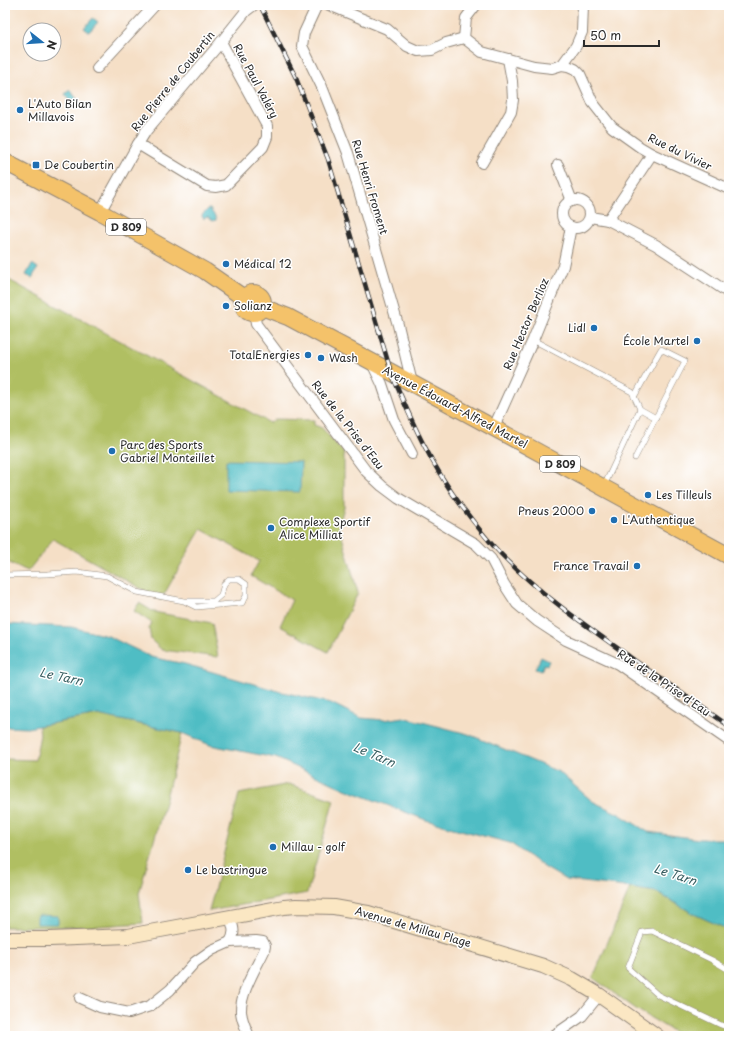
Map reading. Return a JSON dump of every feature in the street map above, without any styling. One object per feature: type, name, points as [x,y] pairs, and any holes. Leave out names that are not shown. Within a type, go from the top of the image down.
[{"type":"main road","name":"D 809","points":[[5,162],[100,212],[205,271],[244,298],[251,293],[256,293],[262,298],[263,302],[258,310],[288,317],[371,362]]},
{"type":"main road","name":"Avenue Édouard-Alfred Martel","points":[[371,362],[494,427],[729,556]]},
{"type":"street","points":[[97,68],[156,5]]},
{"type":"street","name":"Rue Henri Froment","points":[[317,5],[304,33],[302,46],[322,87],[348,153],[398,325],[412,383]]},
{"type":"street","points":[[329,5],[387,29],[408,46],[418,51],[432,50],[446,43],[464,38]]},
{"type":"street","points":[[464,38],[466,18],[476,5]]},
{"type":"street","points":[[464,38],[482,52],[534,66],[552,68],[562,65],[576,46],[582,32],[583,5]]},
{"type":"street","name":"Rue Pierre de Coubertin","points":[[100,212],[146,132],[221,42],[248,7]]},
{"type":"street","name":"Rue Paul Valéry","points":[[138,144],[207,186],[216,188],[226,185],[262,148],[267,137],[267,126],[221,42]]},
{"type":"street","points":[[482,163],[511,112],[513,100],[512,81],[508,59]]},
{"type":"street","name":"Rue du Vivier","points":[[562,65],[576,69],[580,74],[593,103],[612,127],[652,154],[729,189]]},
{"type":"street","points":[[608,220],[652,154]]},
{"type":"street","points":[[558,165],[572,200]]},
{"type":"street","points":[[572,200],[577,200],[586,204],[590,212],[590,217],[586,224],[579,228],[571,227],[564,222],[562,214],[565,205],[572,200]]},
{"type":"street","points":[[590,217],[608,220],[656,245],[729,292]]},
{"type":"street","name":"Rue Hector Berlioz","points":[[494,427],[533,340],[563,266],[571,227]]},
{"type":"street","name":"Rue de la Prise d'Eau","points":[[258,310],[256,324],[366,471],[382,486],[398,498],[476,544],[491,559],[504,584],[517,604],[537,621],[566,640],[618,664],[729,741]]},
{"type":"street","points":[[371,362],[382,384],[394,420],[412,454]]},
{"type":"street","name":"Avenue de Millau Plage","points":[[5,939],[128,936],[266,910],[296,906],[334,907],[368,913],[543,966],[572,979],[599,995],[658,1036]]},
{"type":"street","points":[[230,917],[234,932],[230,942]]},
{"type":"street","points":[[80,998],[100,1007],[129,1013],[150,1006],[170,990],[195,962],[212,950],[230,942],[263,942],[266,946],[244,994],[242,1004],[241,1014],[244,1026],[249,1036]]},
{"type":"street","points":[[553,1036],[582,1016],[599,995]]},
{"type":"lane","points":[[533,340],[632,392],[640,409],[656,418]]},
{"type":"lane","points":[[634,397],[661,349],[685,361],[635,458]]},
{"type":"lane","points":[[603,487],[640,409]]},
{"type":"lane","points":[[5,575],[77,572],[107,576],[137,592],[184,601],[214,601],[221,595],[224,584],[229,578],[239,579],[246,584],[246,596],[242,603],[196,607],[184,601]]},
{"type":"lane","points":[[729,970],[712,960],[652,931],[642,932],[628,968],[658,995],[729,1028]]},
{"type":"green space","name":"Parc des Sports Gabriel Monteillet","points":[[9,280],[270,423],[276,419],[314,420],[314,425],[322,428],[344,453],[344,507],[339,526],[358,593],[328,652],[280,626],[292,600],[251,576],[259,561],[201,529],[161,600],[53,539],[28,571],[5,561],[5,287]]},
{"type":"green space","points":[[139,603],[154,612],[212,623],[218,657],[162,650],[151,640],[149,628],[152,623],[134,611]]},
{"type":"green space","points":[[98,715],[182,733],[165,802],[139,893],[143,923],[84,927],[5,927],[5,759],[35,760],[40,735],[39,726]]},
{"type":"green space","name":"Millau - golf","points":[[289,784],[334,800],[307,893],[209,911],[239,794]]},
{"type":"green space","points":[[630,888],[656,892],[694,914],[729,930],[729,1036],[681,1036],[636,1009],[593,978]]},
{"type":"water","points":[[93,18],[98,22],[89,32],[84,28]]},
{"type":"water","points":[[70,90],[80,103],[75,107],[65,94]]},
{"type":"water","points":[[210,209],[216,220],[213,221],[207,217],[204,219],[203,218],[202,215]]},
{"type":"water","points":[[32,264],[38,268],[32,278],[26,275]]},
{"type":"water","points":[[226,460],[301,462],[300,492],[226,490]]},
{"type":"water","name":"Le Tarn","points":[[5,624],[71,627],[108,636],[151,657],[185,664],[278,691],[331,703],[361,718],[384,720],[403,717],[468,734],[559,772],[592,801],[619,814],[648,832],[699,839],[729,839],[729,930],[694,914],[656,892],[566,880],[544,867],[510,843],[426,820],[345,789],[276,758],[210,745],[182,733],[98,715],[27,728],[5,727]]},
{"type":"water","points":[[541,657],[549,661],[547,665],[544,664],[541,671],[535,669]]},
{"type":"water","points":[[37,915],[58,916],[58,924],[37,924]]},
{"type":"railway","points":[[260,5],[296,78],[328,159],[391,372],[422,442],[441,476],[472,520],[492,544],[532,583],[563,609],[596,633],[729,726]]},
{"type":"place","name":"L'Auto Bilan Millavois","points":[[20,110]]},
{"type":"place","name":"De Coubertin","points":[[36,165]]},
{"type":"place","name":"Médical 12","points":[[226,264]]},
{"type":"place","name":"Solianz","points":[[226,306]]},
{"type":"place","name":"Lidl","points":[[594,328]]},
{"type":"place","name":"École Martel","points":[[697,341]]},
{"type":"place","name":"TotalEnergies","points":[[308,355]]},
{"type":"place","name":"Wash","points":[[321,358]]},
{"type":"place","name":"Parc des Sports Gabriel Monteillet","points":[[112,451]]},
{"type":"place","name":"Les Tilleuls","points":[[648,495]]},
{"type":"place","name":"Pneus 2000","points":[[592,511]]},
{"type":"place","name":"L'Authentique","points":[[614,520]]},
{"type":"place","name":"Complexe Sportif Alice Milliat","points":[[271,528]]},
{"type":"place","name":"France Travail","points":[[637,566]]},
{"type":"place","name":"Millau - golf","points":[[273,847]]},
{"type":"place","name":"Le bastringue","points":[[188,870]]}]
